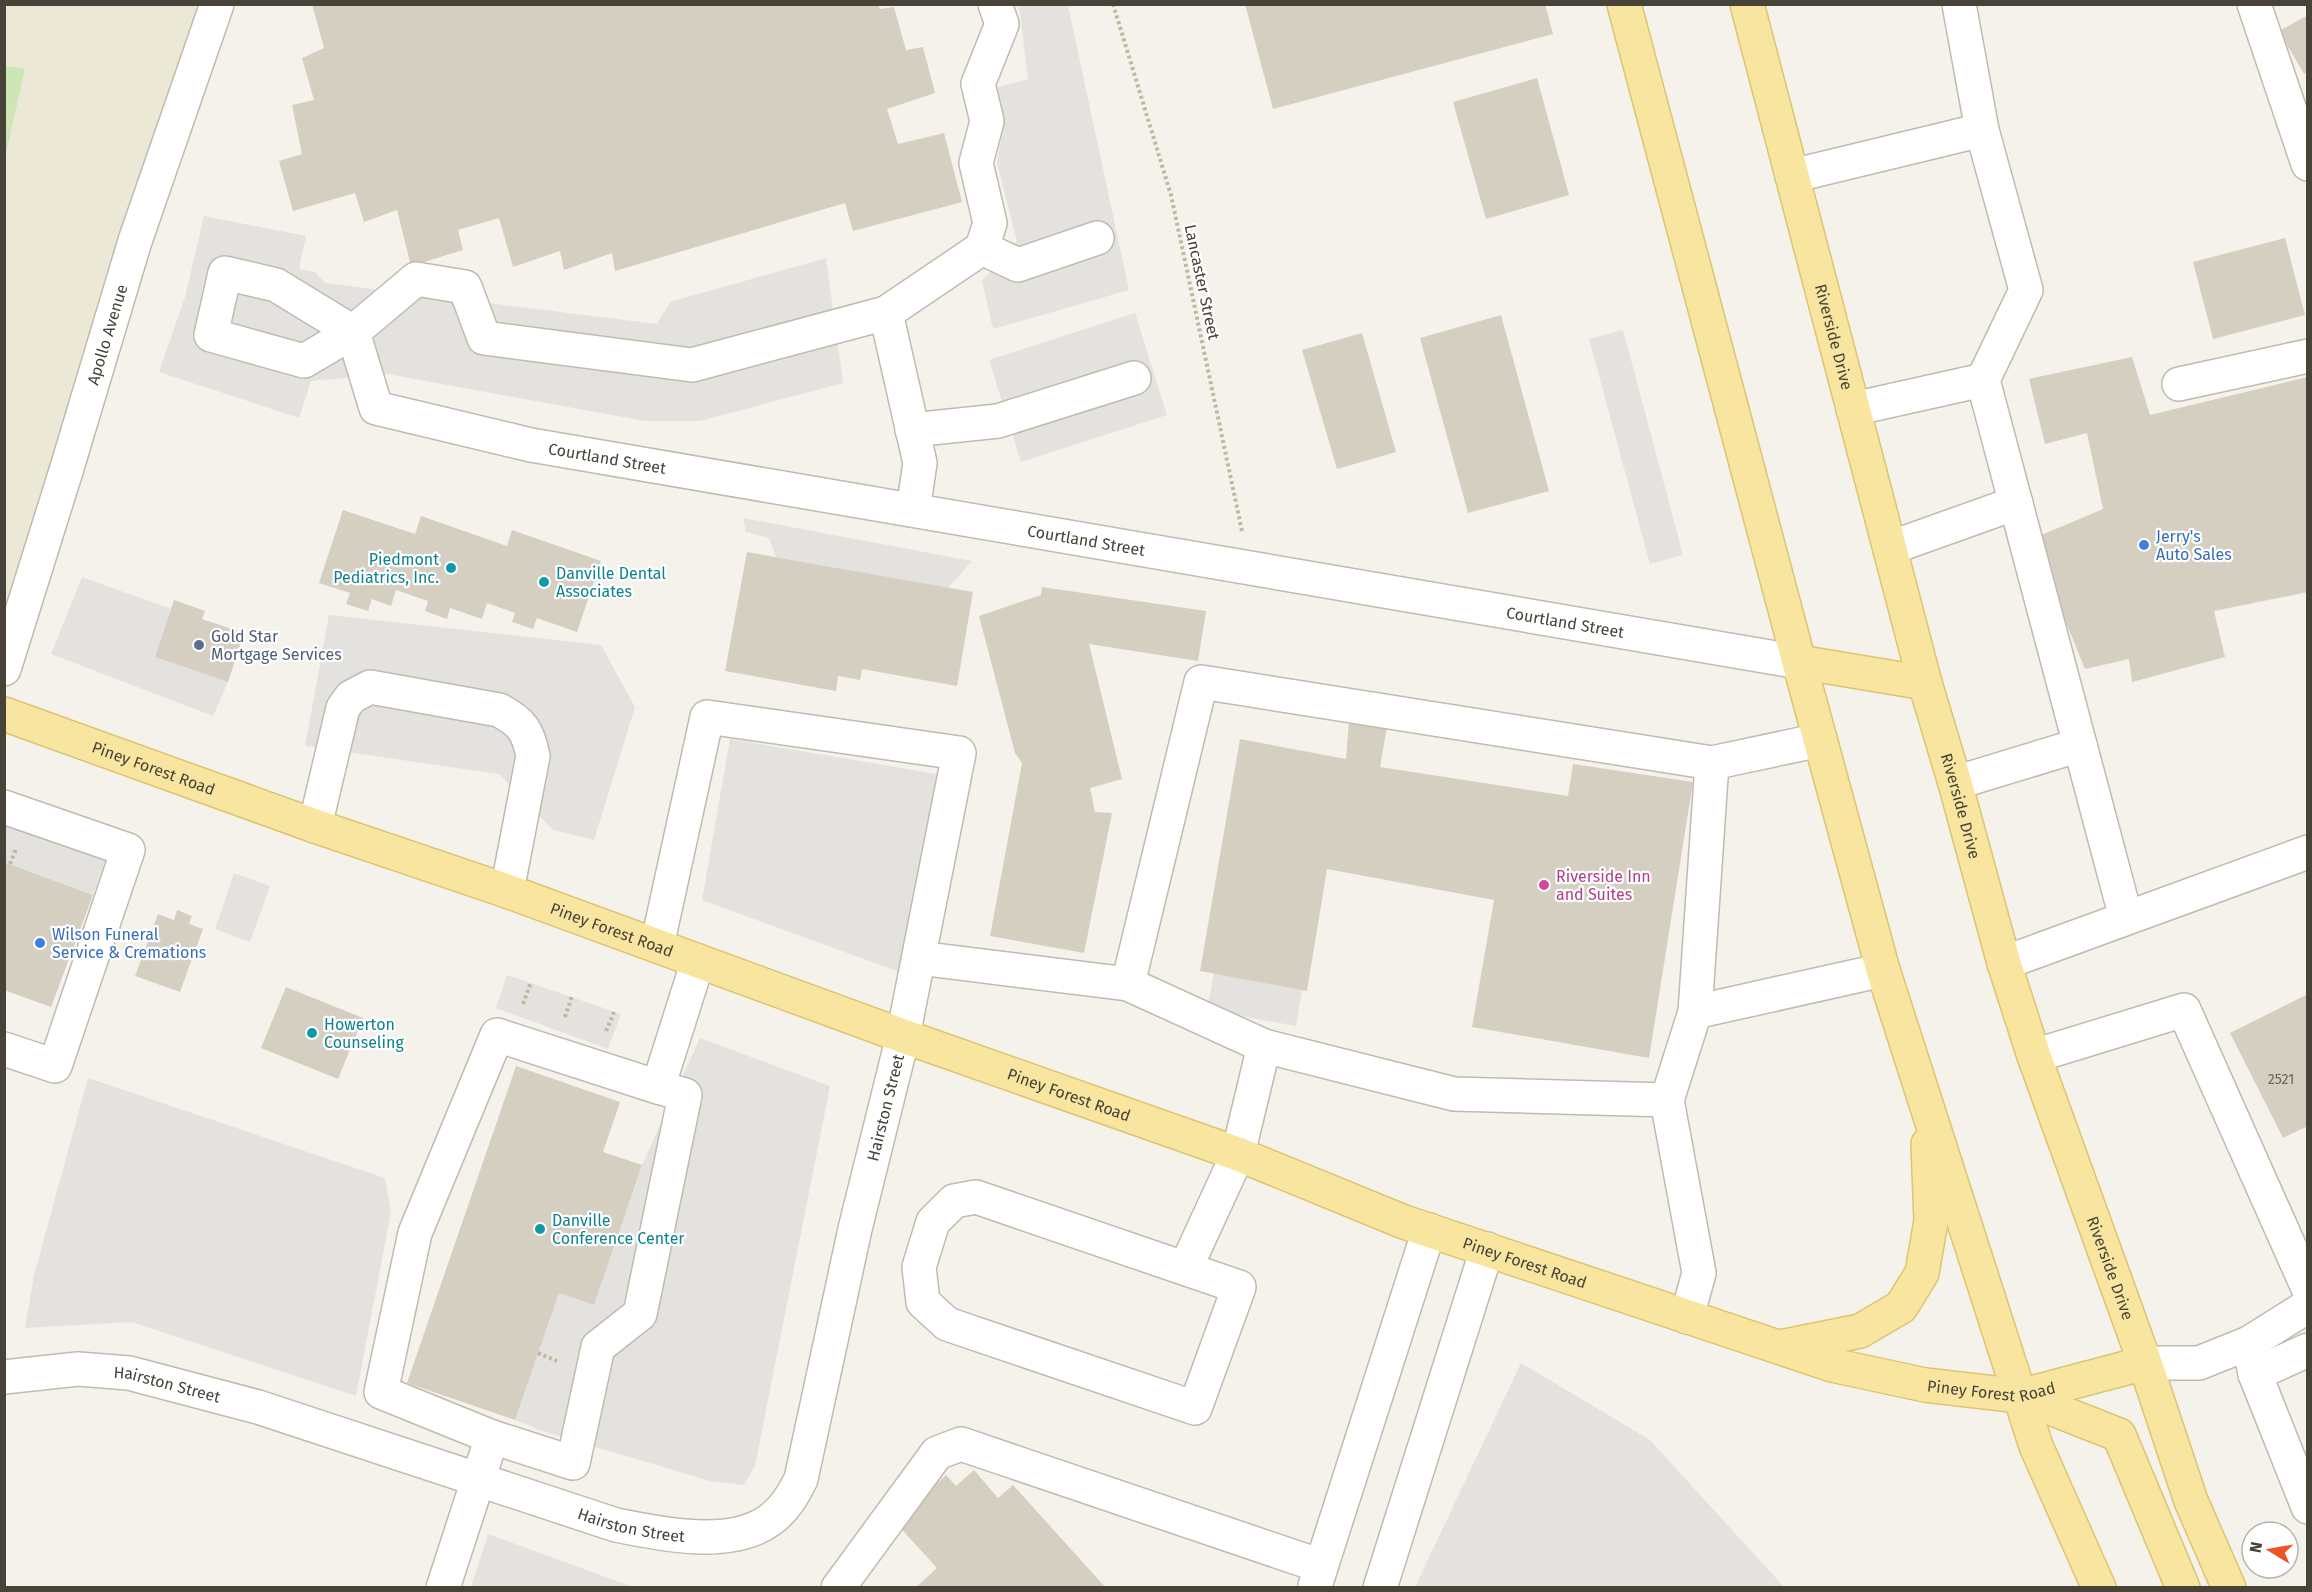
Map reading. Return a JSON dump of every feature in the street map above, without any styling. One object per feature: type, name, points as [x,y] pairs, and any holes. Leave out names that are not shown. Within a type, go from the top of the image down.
[{"type":"main road","points":[[1624,4],[1883,970],[2036,1446],[2099,1587]]},
{"type":"main road","name":"Riverside Drive","points":[[1748,4],[1925,683],[2004,963],[2034,1056],[2145,1364],[2191,1501],[2229,1587]]},
{"type":"main road","points":[[1799,662],[1925,683]]},
{"type":"main road","name":"Piney Forest Road","points":[[4,714],[315,826],[507,891],[903,1036],[1238,1154],[1429,1230],[1832,1365],[1925,1385],[2020,1396],[2145,1364]]},
{"type":"main road","points":[[1779,1347],[1860,1332],[1901,1307],[1922,1273],[1931,1221],[1926,1103]]},
{"type":"main road","points":[[2020,1396],[2119,1435],[2183,1587]]},
{"type":"street","name":"Apollo Avenue","points":[[4,669],[135,241],[217,4]]},
{"type":"street","points":[[913,510],[920,463],[886,313],[982,249],[990,223],[976,163],[987,121],[978,84],[1002,24],[995,4]]},
{"type":"street","points":[[1959,4],[1982,130],[2026,290],[1983,380],[2126,918]]},
{"type":"street","points":[[2254,4],[2307,164]]},
{"type":"street","points":[[1792,176],[1982,130]]},
{"type":"street","points":[[982,249],[1018,265],[1097,238]]},
{"type":"street","name":"Courtland Street","points":[[886,313],[693,365],[484,338],[465,287],[416,279],[353,332],[376,408],[531,445],[1799,662]]},
{"type":"street","points":[[2179,384],[2307,356]]},
{"type":"street","points":[[912,430],[998,421],[1134,378]]},
{"type":"street","points":[[1853,409],[1983,380]]},
{"type":"street","points":[[1890,548],[2016,503]]},
{"type":"street","points":[[1128,984],[1201,682],[1712,763],[1820,740]]},
{"type":"street","points":[[315,826],[343,708],[351,697],[370,687],[499,710],[515,718],[528,734],[533,756],[507,891]]},
{"type":"street","name":"Hairston Street","points":[[4,1377],[78,1370],[129,1373],[258,1407],[615,1525],[661,1534],[708,1537],[743,1533],[770,1521],[787,1504],[801,1479],[855,1229],[903,1036],[960,753],[707,717],[657,946]]},
{"type":"street","points":[[1955,783],[2080,744]]},
{"type":"street","points":[[1687,1317],[1699,1273],[1667,1100],[1695,1012],[1712,763]]},
{"type":"street","points":[[4,807],[128,850],[55,1066],[4,1048]]},
{"type":"street","points":[[2004,963],[2307,852]]},
{"type":"street","points":[[919,958],[1128,984],[1264,1046],[1454,1094],[1667,1100]]},
{"type":"street","points":[[658,1087],[698,961]]},
{"type":"street","points":[[1695,1012],[1883,970]]},
{"type":"street","points":[[2034,1056],[2184,1010],[2307,1288]]},
{"type":"street","points":[[497,1035],[658,1087],[686,1095],[640,1314],[598,1347],[573,1463],[492,1437],[381,1392],[415,1233],[497,1035]]},
{"type":"street","points":[[1186,1267],[1238,1154],[1264,1046]]},
{"type":"street","points":[[976,1197],[1186,1267],[1239,1287],[1196,1408],[947,1324],[923,1302],[919,1267],[933,1222],[954,1201],[976,1197]]},
{"type":"street","points":[[838,1587],[937,1453],[961,1444],[1318,1577],[1429,1230]]},
{"type":"street","points":[[1380,1587],[1487,1249]]},
{"type":"street","points":[[2145,1364],[2199,1363],[2249,1343],[2307,1305]]},
{"type":"street","points":[[2249,1343],[2256,1374],[2307,1507]]},
{"type":"street","points":[[2256,1374],[2307,1350]]},
{"type":"street","points":[[450,1586],[478,1478],[492,1437]]},
{"type":"path","name":"Lancaster Street","points":[[1113,4],[1171,195],[1250,568]]},
{"type":"path","points":[[522,1008],[531,982]]},
{"type":"path","points":[[562,1023],[572,996]]},
{"type":"path","points":[[538,1353],[558,1361]]},
{"type":"shaded area","points":[[5,5],[218,5],[5,670]]},
{"type":"shaded area","points":[[1019,5],[1068,5],[1129,290],[993,329],[982,281],[1017,241],[997,163],[1004,122],[995,88],[1028,79]]},
{"type":"shaded area","points":[[204,216],[306,236],[299,269],[315,272],[325,283],[657,324],[670,302],[826,258],[843,383],[700,421],[644,421],[388,374],[311,381],[299,418],[159,372],[185,297]]},
{"type":"shaded area","points":[[1135,313],[1167,415],[1021,462],[989,360]]},
{"type":"shaded area","points":[[1623,330],[1683,555],[1650,564],[1589,339]]},
{"type":"shaded area","points":[[743,518],[972,561],[948,588],[776,557],[769,538],[746,532]]},
{"type":"shaded area","points":[[82,577],[171,609],[155,657],[228,682],[213,716],[51,654]]},
{"type":"shaded area","points":[[329,615],[601,645],[635,707],[594,840],[553,830],[499,774],[305,746]]},
{"type":"shaded area","points":[[730,739],[937,774],[902,973],[702,900]]},
{"type":"shaded area","points":[[4,822],[106,859],[93,895],[5,862]]},
{"type":"shaded area","points":[[234,873],[270,886],[250,942],[215,929]]},
{"type":"shaded area","points":[[1214,973],[1302,990],[1296,1026],[1207,1010]]},
{"type":"shaded area","points":[[507,975],[621,1014],[608,1049],[496,1008]]},
{"type":"shaded area","points":[[700,1038],[830,1086],[755,1466],[744,1485],[710,1481],[542,1431],[515,1420],[559,1293],[594,1305],[642,1165]]},
{"type":"shaded area","points":[[88,1078],[385,1178],[391,1212],[356,1396],[132,1322],[25,1328],[34,1275]]},
{"type":"shaded area","points":[[1521,1363],[1650,1440],[1784,1587],[1424,1588],[1416,1585]]},
{"type":"shaded area","points":[[488,1534],[633,1587],[471,1587]]},
{"type":"green space","points":[[4,66],[25,69],[5,158]]},
{"type":"building","points":[[312,4],[878,4],[880,9],[894,7],[906,50],[923,47],[935,93],[887,109],[898,144],[944,133],[962,202],[853,231],[845,203],[615,271],[612,253],[564,270],[560,251],[513,267],[499,218],[458,230],[463,250],[411,266],[397,210],[364,222],[355,193],[293,211],[279,161],[302,154],[292,105],[314,100],[302,58],[324,48]]},
{"type":"building","points":[[1245,4],[1545,4],[1553,34],[1273,109]]},
{"type":"building","points":[[2308,15],[2308,72],[2304,74],[2279,31]]},
{"type":"building","points":[[1537,78],[1569,195],[1486,219],[1453,102]]},
{"type":"building","points":[[2285,238],[2305,315],[2213,339],[2193,262]]},
{"type":"building","points":[[1501,315],[1549,491],[1468,513],[1420,338]]},
{"type":"building","points":[[1362,333],[1396,452],[1337,469],[1302,350]]},
{"type":"building","points":[[2132,357],[2150,415],[2308,377],[2308,592],[2214,611],[2225,657],[2132,682],[2129,659],[2085,669],[2032,539],[2103,509],[2087,433],[2045,444],[2029,379]]},
{"type":"building","points":[[343,510],[415,534],[421,516],[507,546],[512,530],[601,561],[577,632],[537,618],[533,629],[512,622],[515,613],[487,603],[482,619],[450,608],[447,619],[425,611],[428,601],[396,590],[391,606],[372,599],[368,611],[346,604],[350,593],[319,583]]},
{"type":"building","points":[[747,552],[973,592],[957,686],[862,669],[860,680],[838,676],[836,691],[725,671]]},
{"type":"building","points":[[1042,587],[1206,611],[1198,661],[1089,644],[1122,779],[1090,788],[1095,812],[1112,813],[1084,953],[990,936],[1022,763],[1015,753],[979,616],[1041,595]]},
{"type":"building","name":"Gold Star Mortgage Services","points":[[174,600],[205,611],[202,619],[244,633],[228,682],[155,657]]},
{"type":"building","name":"Riverside Inn and Suites","points":[[1349,721],[1387,727],[1380,767],[1568,796],[1573,764],[1693,782],[1649,1058],[1472,1027],[1494,900],[1327,869],[1307,991],[1200,971],[1240,739],[1346,759]]},
{"type":"building","name":"Wilson Funeral Service & Cremations","points":[[4,862],[93,895],[51,1007],[4,990]]},
{"type":"building","points":[[177,910],[192,916],[189,924],[203,929],[180,992],[135,976],[158,914],[174,920]]},
{"type":"building","name":"Howerton Counseling","points":[[286,987],[363,1018],[338,1079],[261,1048]]},
{"type":"building","points":[[2308,994],[2308,1126],[2283,1138],[2230,1033]]},
{"type":"building","name":"Danville Conference Center","points":[[516,1066],[620,1102],[603,1152],[642,1165],[594,1305],[559,1293],[515,1420],[407,1383]]},
{"type":"building","points":[[974,1470],[998,1498],[1013,1485],[1106,1588],[915,1588],[937,1568],[895,1522],[946,1475],[956,1486]]},
{"type":"place","name":"Jerry's Auto Sales","points":[[2144,545]]},
{"type":"place","name":"Piedmont Pediatrics, Inc.","points":[[451,568]]},
{"type":"place","name":"Danville Dental Associates","points":[[544,582]]},
{"type":"place","name":"Gold Star Mortgage Services","points":[[199,645]]},
{"type":"place","name":"Riverside Inn and Suites","points":[[1544,885]]},
{"type":"place","name":"Wilson Funeral Service & Cremations","points":[[40,943]]},
{"type":"place","name":"Howerton Counseling","points":[[312,1033]]},
{"type":"place","name":"Danville Conference Center","points":[[540,1229]]}]
